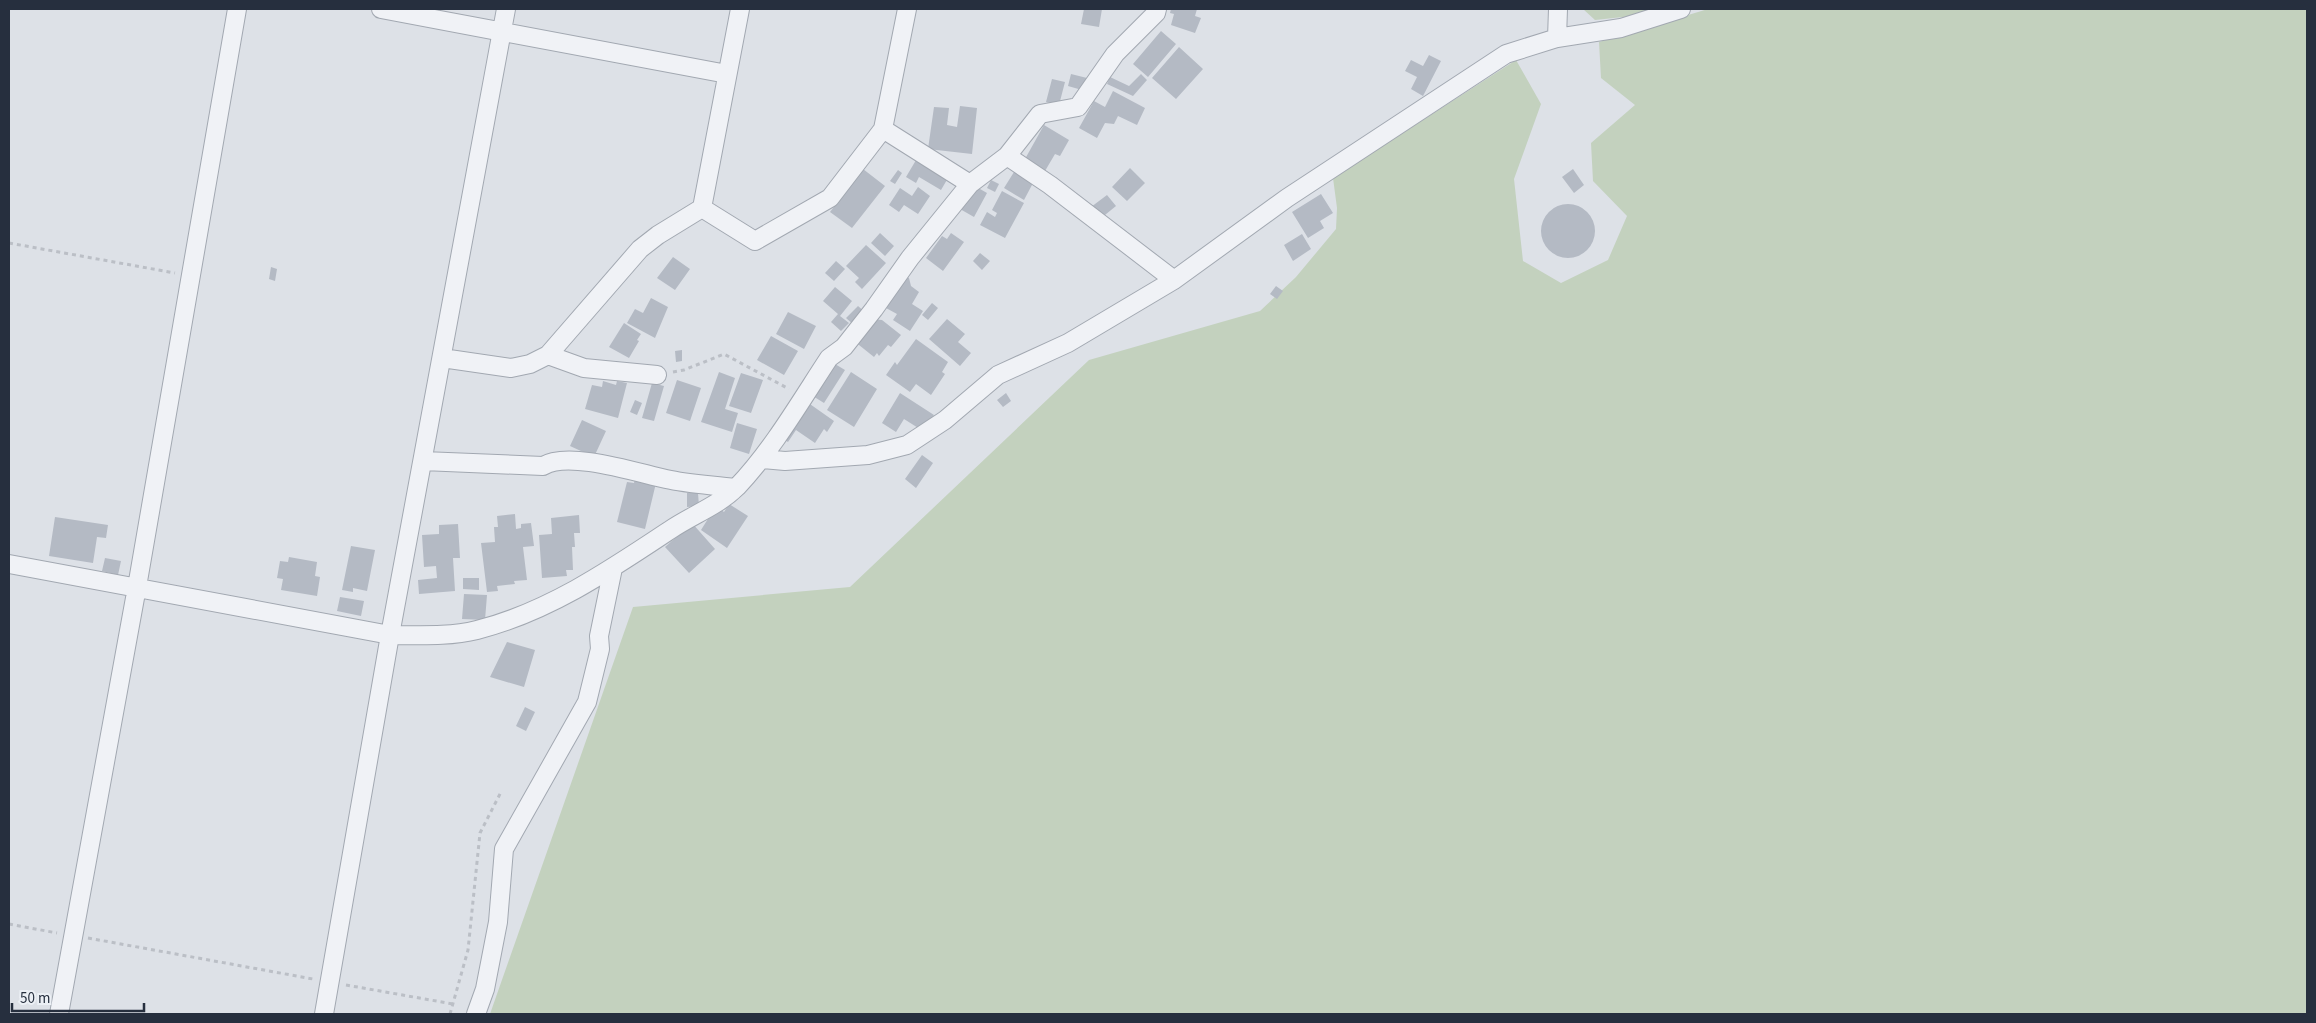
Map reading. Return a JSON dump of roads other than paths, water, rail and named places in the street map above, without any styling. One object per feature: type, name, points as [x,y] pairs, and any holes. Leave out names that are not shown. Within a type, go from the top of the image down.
[{"type":"street","points":[[59,1014],[237,9]]},
{"type":"street","points":[[381,9],[727,74]]},
{"type":"street","points":[[324,1014],[390,635],[506,9]]},
{"type":"street","points":[[442,358],[511,368],[530,364],[548,355],[640,249],[658,235],[702,208],[740,9]]},
{"type":"street","points":[[702,208],[755,241],[830,198],[883,129],[907,9]]},
{"type":"street","points":[[9,564],[390,635],[446,635],[477,630],[542,607],[613,568],[673,528],[716,504],[735,488],[762,459],[829,358],[844,347],[910,258],[970,184],[1007,156],[1040,114],[1078,107],[1115,54],[1156,13],[1157,9]]},
{"type":"street","points":[[1557,38],[1558,9]]},
{"type":"street","points":[[762,459],[785,461],[868,455],[907,445],[945,420],[998,375],[1068,343],[1174,280],[1287,198],[1506,54],[1557,38],[1622,28],[1681,9]]},
{"type":"street","points":[[883,129],[970,184]]},
{"type":"street","points":[[1007,156],[1050,185],[1174,280]]},
{"type":"street","points":[[548,355],[584,368],[657,375]]},
{"type":"street","points":[[423,461],[543,466],[551,461],[607,464],[668,480],[735,488]]},
{"type":"street","points":[[476,1014],[485,989],[498,922],[504,849],[586,702],[600,649],[599,636],[613,568]]}]
